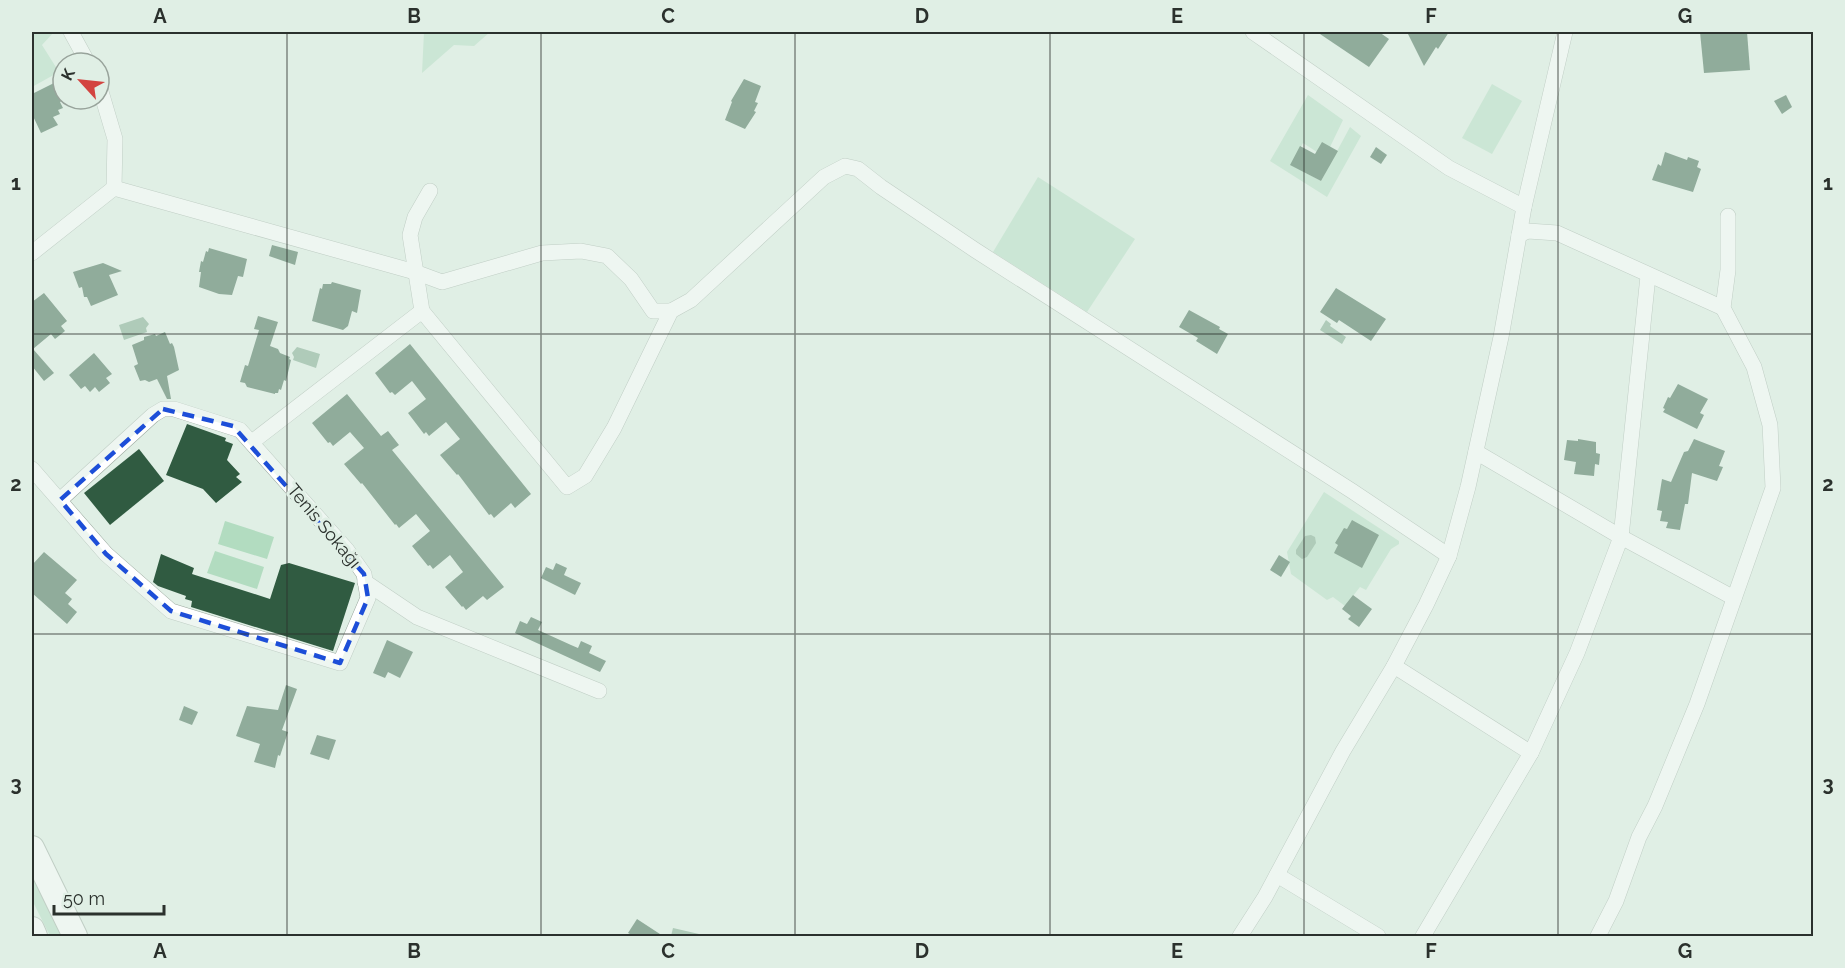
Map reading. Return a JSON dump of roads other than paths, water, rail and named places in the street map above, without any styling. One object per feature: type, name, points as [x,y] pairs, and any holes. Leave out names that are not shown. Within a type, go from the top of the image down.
[{"type":"main road","points":[[32,848],[75,936]]},
{"type":"main road","points":[[32,929],[35,936]]},
{"type":"street","points":[[71,32],[81,51]]},
{"type":"street","points":[[1252,32],[1449,168],[1524,207]]},
{"type":"street","points":[[1240,936],[1265,897],[1343,752],[1394,666],[1449,555],[1476,453],[1502,337],[1524,207],[1565,32]]},
{"type":"street","points":[[107,111],[115,138],[114,188]]},
{"type":"street","points":[[114,188],[415,272],[442,282],[542,253],[581,251],[607,256],[631,279],[653,311],[670,311],[691,300],[824,177],[845,166],[858,169],[975,250],[1449,555]]},
{"type":"street","points":[[32,253],[114,188]]},
{"type":"street","points":[[430,191],[415,217],[410,235],[422,311],[567,487],[585,476],[614,428],[670,311]]},
{"type":"street","points":[[1598,936],[1616,901],[1639,837],[1697,704],[1773,488],[1770,425],[1754,367],[1723,308],[1728,270],[1728,216]]},
{"type":"street","points":[[1519,235],[1528,231],[1557,233],[1723,308]]},
{"type":"street","points":[[1423,936],[1531,753],[1577,653],[1621,537],[1648,276]]},
{"type":"street","points":[[252,442],[422,311]]},
{"type":"street","name":"Tenis Sokağı","points":[[32,469],[106,554],[171,611],[340,663],[368,598],[364,574],[347,550],[240,430],[174,409],[163,409],[153,415],[60,500]]},
{"type":"street","points":[[1476,453],[1621,537],[1734,598]]},
{"type":"street","points":[[365,582],[417,617],[599,691]]},
{"type":"street","points":[[1394,666],[1531,753]]},
{"type":"street","points":[[1277,875],[1378,936]]}]
